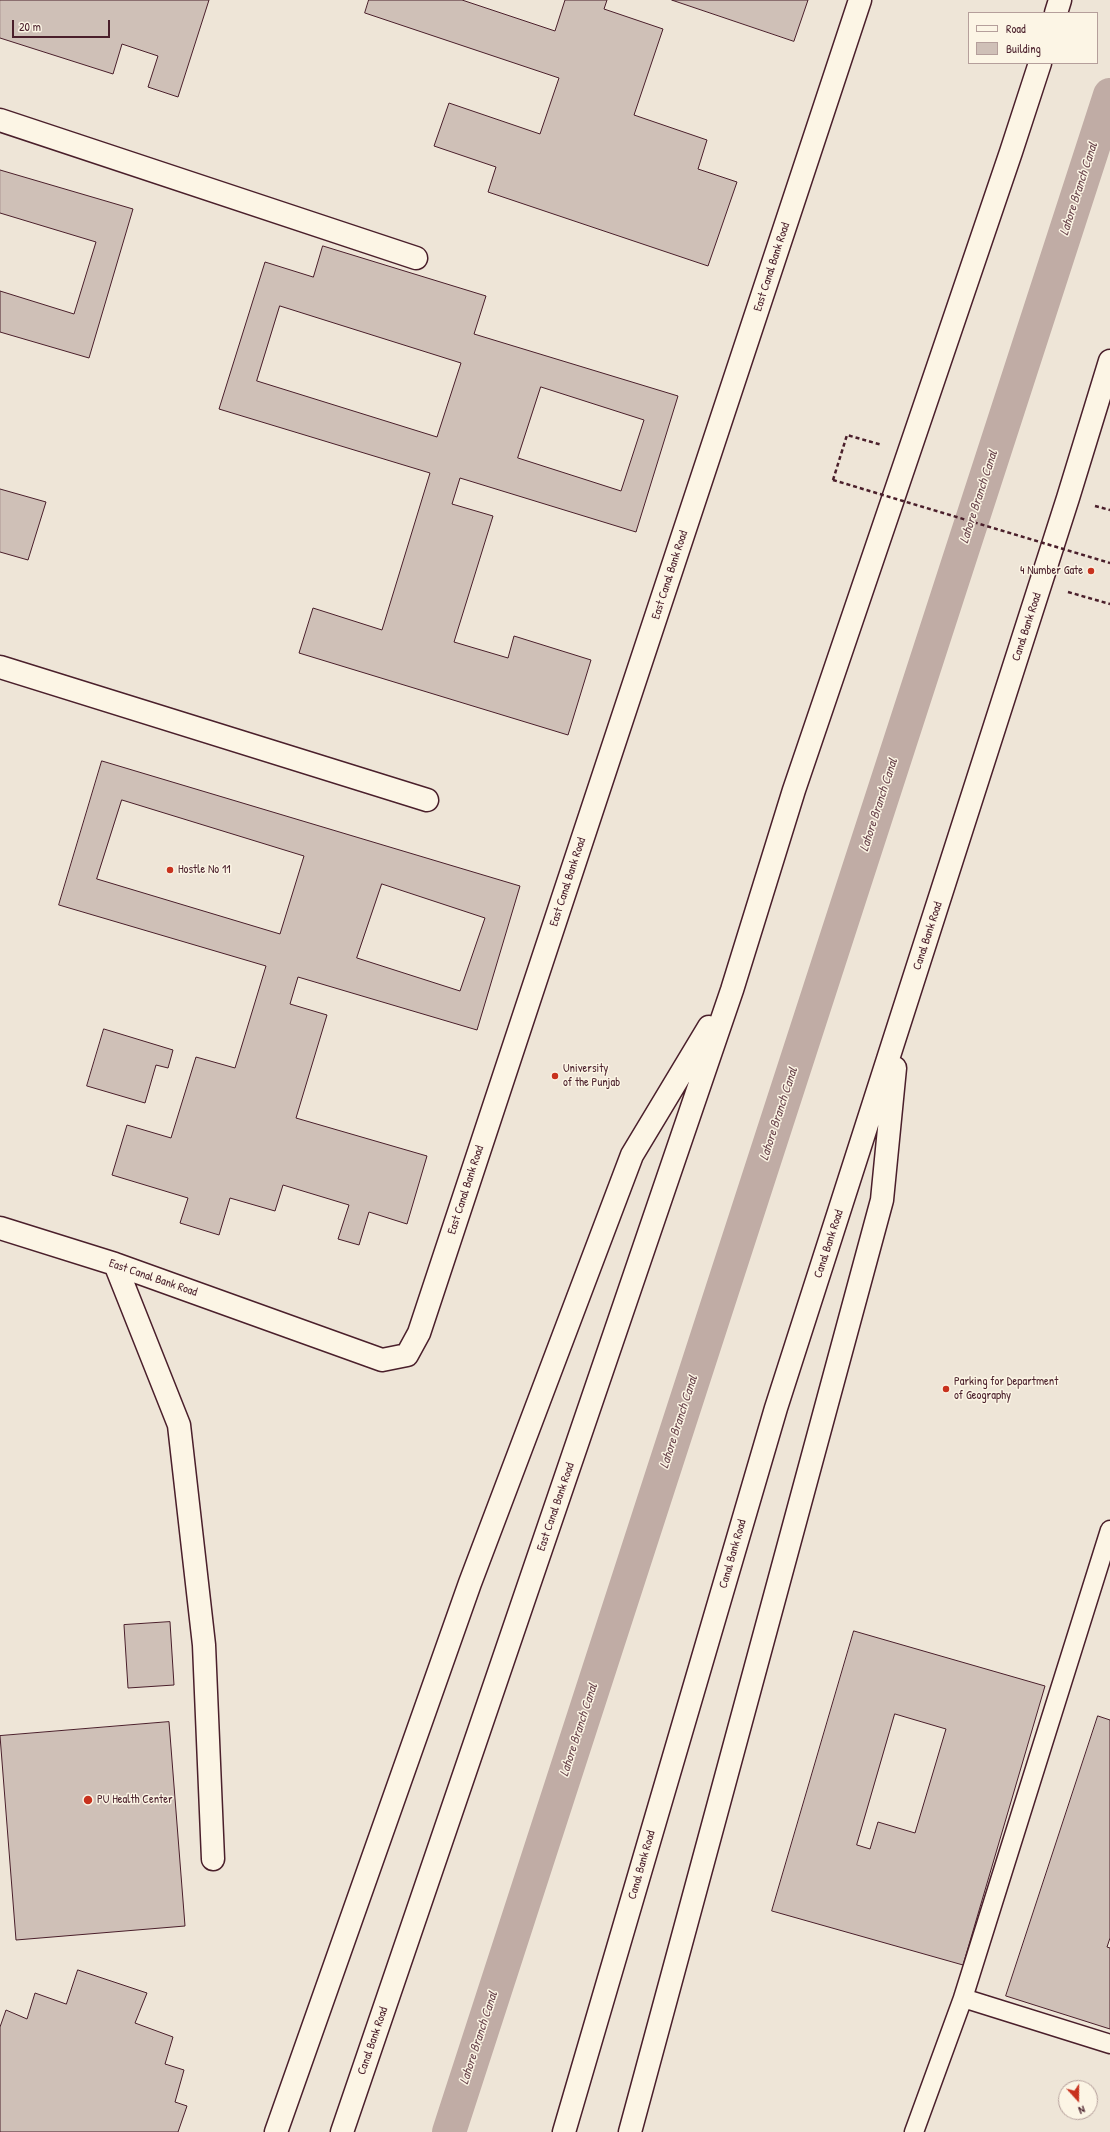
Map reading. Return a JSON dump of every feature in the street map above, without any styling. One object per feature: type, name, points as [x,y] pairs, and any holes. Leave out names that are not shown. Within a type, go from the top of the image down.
[{"type":"main road","name":"East Canal Bank Road","points":[[0,1228],[115,1264],[382,1360],[408,1355],[419,1333],[860,0]]},
{"type":"main road","points":[[1056,12],[1060,0]]},
{"type":"main road","name":"East Canal Bank Road","points":[[342,2132],[732,990],[794,790],[1040,64]]},
{"type":"main road","points":[[0,120],[416,258]]},
{"type":"main road","name":"Canal Bank Road","points":[[564,2132],[776,1408],[1040,585],[1110,361]]},
{"type":"main road","points":[[0,667],[427,800]]},
{"type":"main road","points":[[276,2132],[467,1591],[632,1155],[732,990]]},
{"type":"main road","points":[[630,2132],[882,1200],[900,1023]]},
{"type":"main road","points":[[115,1264],[179,1425],[204,1645],[213,1858]]},
{"type":"lane","points":[[914,2132],[963,1998],[1110,1530]]},
{"type":"lane","points":[[963,1998],[1110,2044]]},
{"type":"path","points":[[909,453],[847,435],[833,480],[1110,563]]},
{"type":"path","points":[[1040,585],[1110,604]]},
{"type":"shaded area","name":"University of the Punjab","points":[[0,0],[1110,0],[1110,2132],[0,2132]]},
{"type":"building","points":[[0,0],[209,0],[178,97],[148,87],[158,56],[122,44],[113,74],[0,38]]},
{"type":"building","points":[[369,0],[462,0],[555,31],[565,0],[607,0],[604,9],[663,29],[634,115],[707,140],[698,169],[737,182],[708,266],[488,192],[496,167],[434,146],[449,103],[540,134],[559,78],[365,13]]},
{"type":"building","points":[[672,0],[808,0],[794,41]]},
{"type":"building","points":[[0,170],[133,209],[89,358],[0,332],[0,291],[74,314],[96,242],[0,213]]},
{"type":"building","points":[[323,246],[486,296],[474,334],[678,396],[636,532],[460,478],[452,504],[493,516],[454,642],[508,658],[514,636],[591,660],[568,735],[299,653],[313,608],[382,630],[430,473],[219,409],[265,262],[313,277]],"holes":[[[280,306],[461,363],[437,437],[257,381]],[[541,387],[644,420],[621,491],[518,458]]]},
{"type":"building","points":[[0,489],[46,502],[28,560],[0,552]]},
{"type":"building","points":[[102,761],[520,886],[477,1030],[298,977],[290,1004],[327,1015],[296,1118],[427,1156],[407,1224],[369,1212],[359,1245],[338,1239],[349,1205],[283,1185],[275,1211],[230,1198],[219,1235],[180,1223],[188,1198],[112,1175],[127,1125],[171,1138],[196,1057],[235,1068],[266,966],[59,905]],"holes":[[[122,800],[304,856],[280,934],[97,879]],[[382,884],[485,918],[460,991],[357,958]]]},
{"type":"building","points":[[104,1029],[173,1050],[168,1068],[156,1065],[145,1103],[87,1086]]},
{"type":"building","points":[[170,1622],[174,1685],[128,1688],[124,1625]]},
{"type":"building","points":[[854,1631],[1045,1686],[963,1965],[772,1911]],"holes":[[[895,1714],[946,1729],[915,1833],[878,1822],[870,1849],[857,1845]]]},
{"type":"building","points":[[1098,1716],[1110,1720],[1110,1938],[1107,1947],[1110,1948],[1110,2029],[1006,1996]]},
{"type":"building","points":[[169,1722],[185,1926],[16,1940],[0,1736]]},
{"type":"building","points":[[78,1970],[147,1993],[135,2023],[173,2037],[165,2064],[184,2070],[175,2102],[187,2106],[178,2132],[0,2132],[0,2027],[6,2010],[27,2019],[35,1993],[66,2004]]},
{"type":"waterway","name":"Lahore Branch Canal","points":[[449,2132],[1110,95]]},
{"type":"place","name":"4 Number Gate","points":[[1091,571]]},
{"type":"place","name":"Hostle No 11","points":[[170,870]]},
{"type":"place","name":"University of the Punjab","points":[[555,1076]]},
{"type":"place","name":"Parking for Department of Geography","points":[[946,1389]]},
{"type":"place","name":"PU Health Center","points":[[88,1800]]}]
